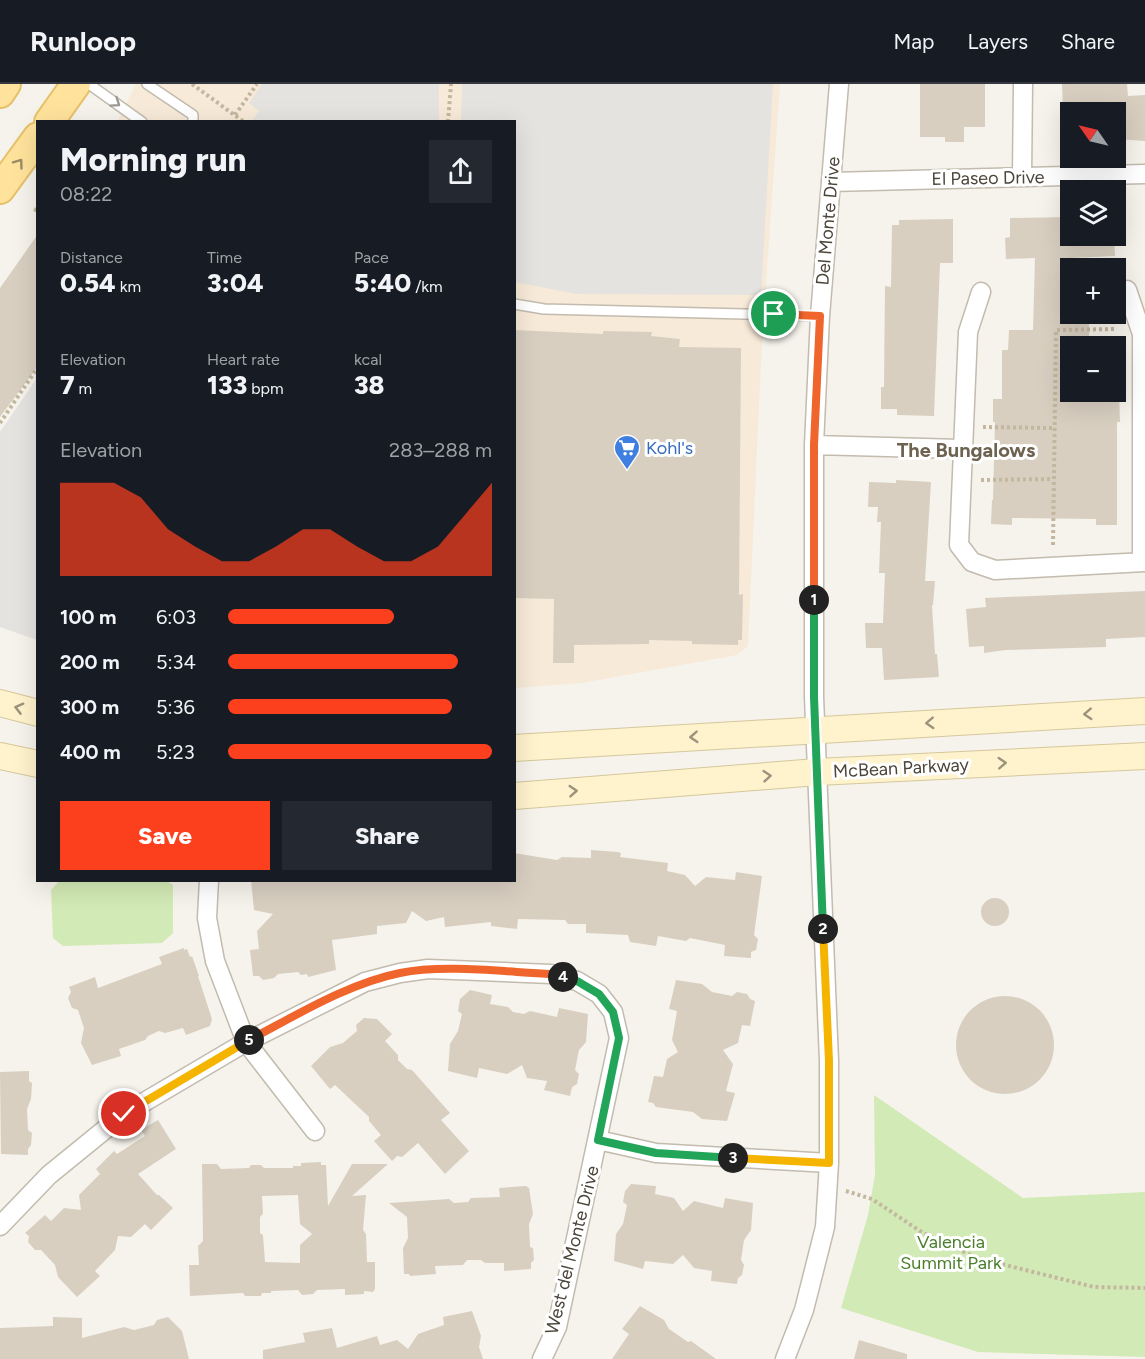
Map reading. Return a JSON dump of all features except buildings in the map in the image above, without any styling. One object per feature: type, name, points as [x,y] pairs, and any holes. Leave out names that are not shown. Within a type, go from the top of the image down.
[{"type":"main road","points":[[0,93],[6,84]]},
{"type":"main road","points":[[50,120],[76,84]]},
{"type":"main road","points":[[0,189],[36,140]]},
{"type":"main road","points":[[0,703],[36,712]]},
{"type":"main road","points":[[516,748],[1145,711]]},
{"type":"main road","points":[[0,756],[36,764]]},
{"type":"main road","name":"McBean Parkway","points":[[516,796],[817,772],[1145,756]]},
{"type":"street","name":"Del Monte Drive","points":[[785,1359],[804,1310],[825,1227],[829,1163],[829,1061],[815,730],[814,445],[820,316],[839,84]]},
{"type":"street","points":[[1022,177],[1023,84]]},
{"type":"street","name":"El Paseo Drive","points":[[831,182],[1145,174]]},
{"type":"street","points":[[981,292],[968,332],[961,449],[959,545],[972,562],[995,570],[1143,562],[1142,334],[1127,290]]},
{"type":"street","points":[[814,445],[961,449]]},
{"type":"street","points":[[209,882],[207,918],[215,961],[246,1042],[315,1131]]},
{"type":"street","name":"West del Monte Drive","points":[[0,1226],[49,1175],[124,1114],[246,1042],[365,982],[428,969],[551,974],[577,981],[599,994],[613,1012],[619,1038],[557,1327],[542,1359]]},
{"type":"street","name":"West del Monte Drive","points":[[598,1140],[656,1153],[829,1163]]},
{"type":"lane","points":[[89,84],[139,120]]},
{"type":"lane","points":[[147,84],[193,115],[193,120]]},
{"type":"lane","points":[[516,304],[544,309],[820,316]]},
{"type":"path","points":[[192,84],[241,120]]},
{"type":"path","points":[[235,115],[257,84]]},
{"type":"path","points":[[448,120],[451,84]]},
{"type":"path","points":[[1053,545],[1056,330],[1117,329]]},
{"type":"path","points":[[0,423],[36,371]]},
{"type":"path","points":[[982,427],[1054,428]]},
{"type":"path","points":[[981,480],[1053,479]]},
{"type":"path","points":[[828,1185],[872,1199],[923,1233],[977,1258],[1094,1287],[1145,1288]]},
{"type":"shaded area","points":[[136,84],[780,84],[762,341],[748,646],[737,655],[582,683],[516,688],[516,120],[118,120]]},
{"type":"shaded area","points":[[262,84],[439,84],[439,120],[253,120],[259,111],[249,103]]},
{"type":"shaded area","points":[[462,84],[773,84],[761,295],[576,294],[516,282],[516,120],[461,120]]},
{"type":"shaded area","points":[[36,379],[36,640],[0,627],[0,432]]},
{"type":"green space","points":[[58,882],[168,882],[173,885],[173,933],[162,943],[63,946],[53,938],[51,890]]},
{"type":"green space","name":"Valencia Summit Park","points":[[874,1095],[1023,1198],[1145,1192],[1145,1357],[978,1352],[841,1308],[868,1215],[875,1175]]},
{"type":"place","name":"Kohl's","points":[[627,471]]},
{"type":"district","name":"The Bungalows","points":[[966,450]]},
{"type":"route","points":[[124,1114],[246,1042],[365,982],[428,969],[551,974],[577,981],[599,994],[613,1012],[619,1038],[598,1140],[656,1153],[829,1163],[829,1061],[814,697],[814,445],[820,316],[774,314]]}]
